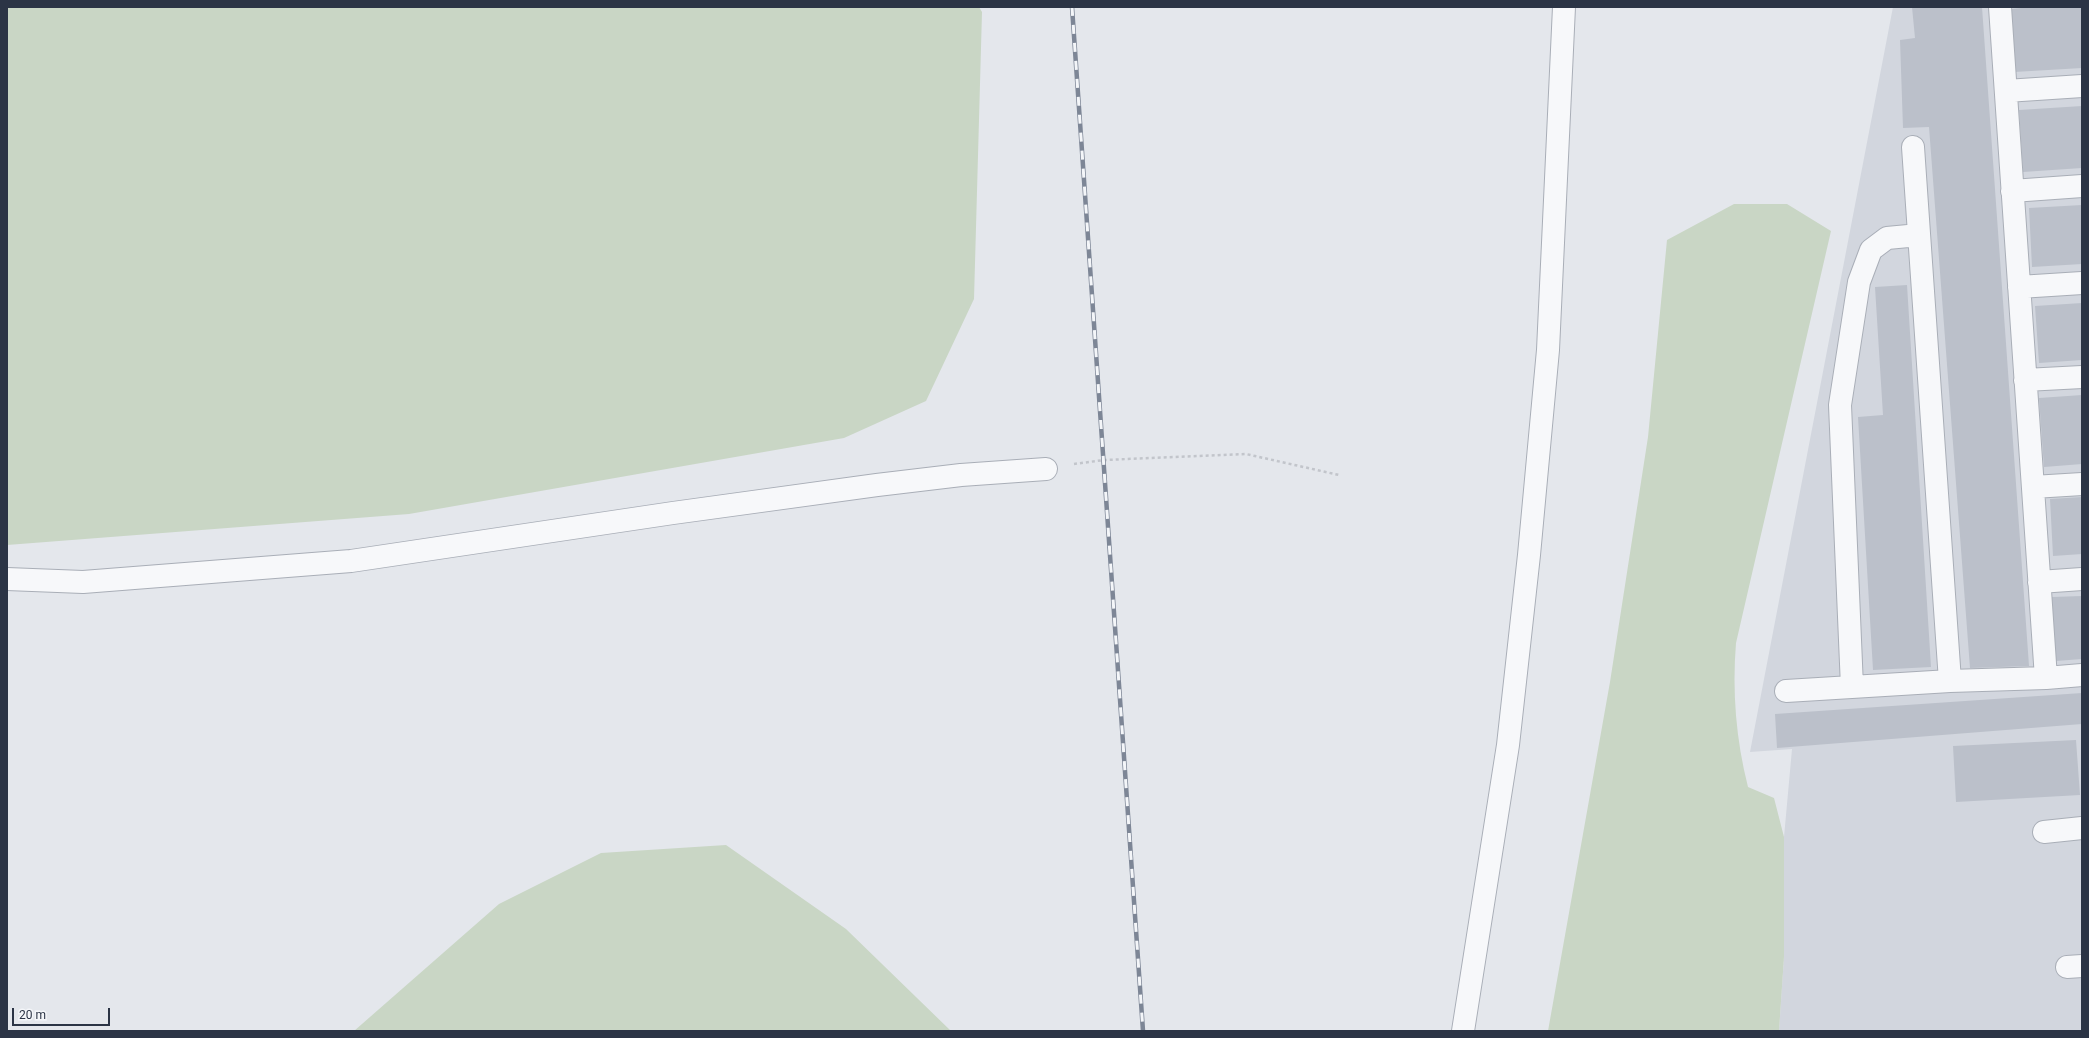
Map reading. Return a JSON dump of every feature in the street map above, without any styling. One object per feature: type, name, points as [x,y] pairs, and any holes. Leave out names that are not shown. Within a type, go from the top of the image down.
[{"type":"lane","points":[[1463,1031],[1508,745],[1529,555],[1548,350],[1564,7]]},
{"type":"lane","points":[[2000,7],[2046,678]]},
{"type":"lane","points":[[2006,92],[2082,86]]},
{"type":"lane","points":[[1913,147],[1950,681]]},
{"type":"lane","points":[[2012,191],[2082,186]]},
{"type":"lane","points":[[1852,687],[1840,405],[1860,282],[1871,250],[1887,238],[1919,235]]},
{"type":"lane","points":[[2019,287],[2082,283]]},
{"type":"lane","points":[[2026,380],[2082,377]]},
{"type":"lane","points":[[7,579],[83,582],[351,561],[673,513],[877,485],[961,475],[1046,469]]},
{"type":"lane","points":[[2033,488],[2082,484]]},
{"type":"lane","points":[[2039,582],[2082,580]]},
{"type":"lane","points":[[1786,691],[2082,675]]},
{"type":"lane","points":[[2044,832],[2082,828]]},
{"type":"path","points":[[1046,469],[1104,460],[1246,454],[1339,474]]},
{"type":"shaded area","points":[[1893,7],[2082,7],[2082,1031],[1779,1031],[1784,957],[1784,837],[1792,749],[1750,752]]},
{"type":"green space","points":[[7,7],[979,7],[982,12],[974,299],[926,401],[844,438],[409,514],[7,545]]},
{"type":"green space","points":[[1734,204],[1787,204],[1831,231],[1736,643],[1734,679],[1736,715],[1740,751],[1748,787],[1774,798],[1784,837],[1784,957],[1779,1031],[1548,1031],[1610,682],[1648,437],[1667,240]]},
{"type":"green space","points":[[726,845],[846,929],[951,1031],[354,1031],[499,904],[601,853]]},
{"type":"building","points":[[1912,7],[1982,7],[2029,666],[1970,668],[1929,127],[1903,128],[1900,40],[1915,38]]},
{"type":"building","points":[[2033,7],[2082,7],[2082,68],[2014,72],[2010,9]]},
{"type":"building","points":[[2082,106],[2082,168],[2023,172],[2019,110]]},
{"type":"building","points":[[2082,205],[2082,264],[2032,267],[2029,208]]},
{"type":"building","points":[[1907,285],[1931,667],[1873,670],[1858,417],[1883,415],[1875,287]]},
{"type":"building","points":[[2082,303],[2082,360],[2039,363],[2035,306]]},
{"type":"building","points":[[2082,395],[2082,464],[2044,467],[2039,398]]},
{"type":"building","points":[[2082,497],[2082,554],[2053,556],[2050,499]]},
{"type":"building","points":[[2082,596],[2082,659],[2056,661],[2052,597]]},
{"type":"building","points":[[2082,693],[2082,724],[1777,748],[1775,714]]},
{"type":"building","points":[[2076,740],[2080,795],[1956,802],[1953,746]]},
{"type":"railway","points":[[1072,7],[1143,1031]]}]
